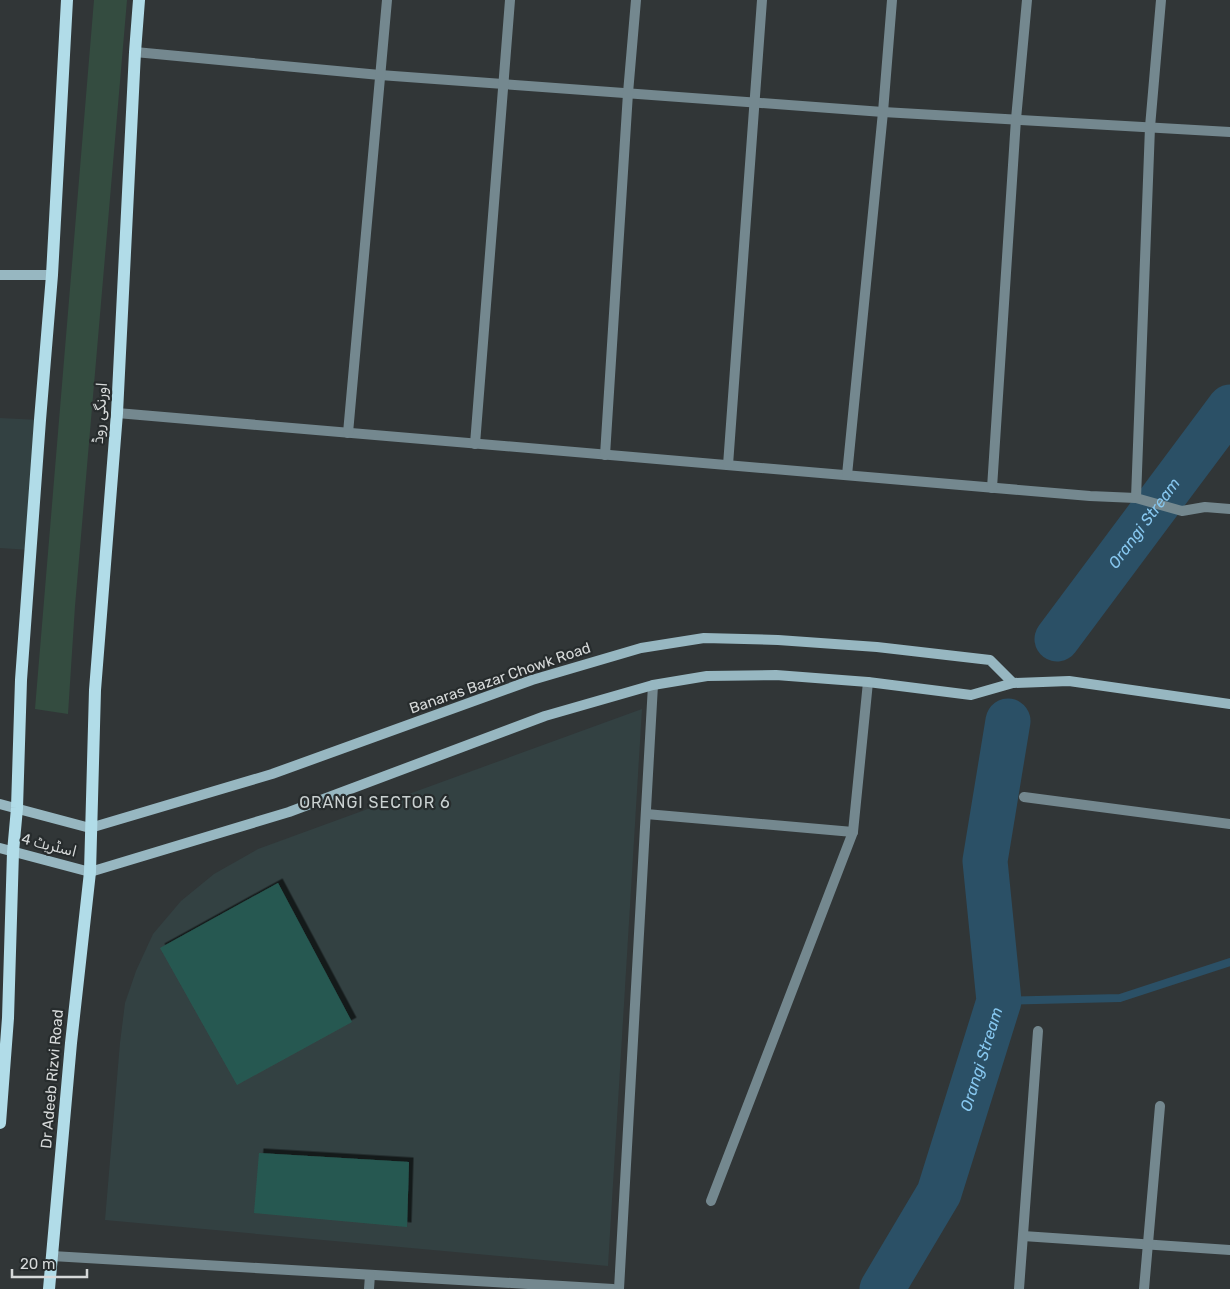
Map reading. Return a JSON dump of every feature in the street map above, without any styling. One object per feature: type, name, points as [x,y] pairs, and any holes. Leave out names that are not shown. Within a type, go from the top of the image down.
[{"type":"main road","points":[[0,1123],[8,1018],[13,852],[17,808],[22,680],[52,275],[67,0]]},
{"type":"main road","name":"اورنگی روڈ","points":[[90,872],[95,690],[117,413],[139,0]]},
{"type":"main road","points":[[0,275],[52,275]]},
{"type":"main road","name":"Banaras Bazar Chowk Road","points":[[90,828],[272,774],[532,680],[641,648],[704,638],[778,640],[877,647],[990,660],[1013,683]]},
{"type":"main road","points":[[90,872],[289,812],[545,716],[654,685],[707,676],[776,675],[868,682],[971,695],[1013,683],[1069,681],[1230,704]]},
{"type":"main road","name":"اسٹریٹ 4","points":[[0,804],[90,828]]},
{"type":"main road","name":"اسٹریٹ 4","points":[[0,848],[90,872]]},
{"type":"main road","name":"Dr Adeeb Rizvi Road","points":[[49,1289],[90,872]]},
{"type":"street","points":[[348,433],[387,0]]},
{"type":"street","points":[[475,444],[510,0]]},
{"type":"street","points":[[605,455],[628,93],[636,0]]},
{"type":"street","points":[[728,465],[762,0]]},
{"type":"street","points":[[846,475],[883,112],[892,0]]},
{"type":"street","points":[[992,488],[1016,119],[1026,0]]},
{"type":"street","points":[[1136,498],[1150,127],[1161,0]]},
{"type":"street","points":[[135,52],[380,75],[753,103],[1230,132]]},
{"type":"street","points":[[117,413],[992,488],[1136,498],[1182,511],[1205,507],[1230,510]]},
{"type":"street","points":[[711,1201],[853,832],[868,682]]},
{"type":"street","points":[[619,1289],[654,685]]},
{"type":"street","points":[[1024,797],[1230,824]]},
{"type":"street","points":[[646,814],[853,832]]},
{"type":"street","points":[[1019,1289],[1038,1031]]},
{"type":"street","points":[[1144,1289],[1160,1106]]},
{"type":"street","points":[[1023,1236],[1230,1250]]},
{"type":"street","points":[[52,1256],[613,1289]]},
{"type":"street","points":[[369,1289],[370,1275]]},
{"type":"shaded area","points":[[0,418],[40,420],[30,550],[0,548]]},
{"type":"shaded area","points":[[642,709],[608,1266],[105,1220],[125,1003],[136,971],[153,934],[181,901],[214,874],[258,849]]},
{"type":"green space","points":[[94,0],[127,0],[75,606],[68,714],[35,709]]},
{"type":"building","points":[[278,883],[352,1022],[237,1085],[160,948]]},
{"type":"building","points":[[259,1153],[409,1162],[407,1227],[254,1213]]},
{"type":"waterway","name":"Orangi Stream","points":[[1057,639],[1230,407]]},
{"type":"waterway","name":"Orangi Stream","points":[[882,1289],[939,1193],[999,1001],[985,861],[1008,721]]},
{"type":"waterway","points":[[999,1001],[1120,998],[1230,962]]},
{"type":"district","name":"ORANGI SECTOR 6","points":[[375,802]]}]
